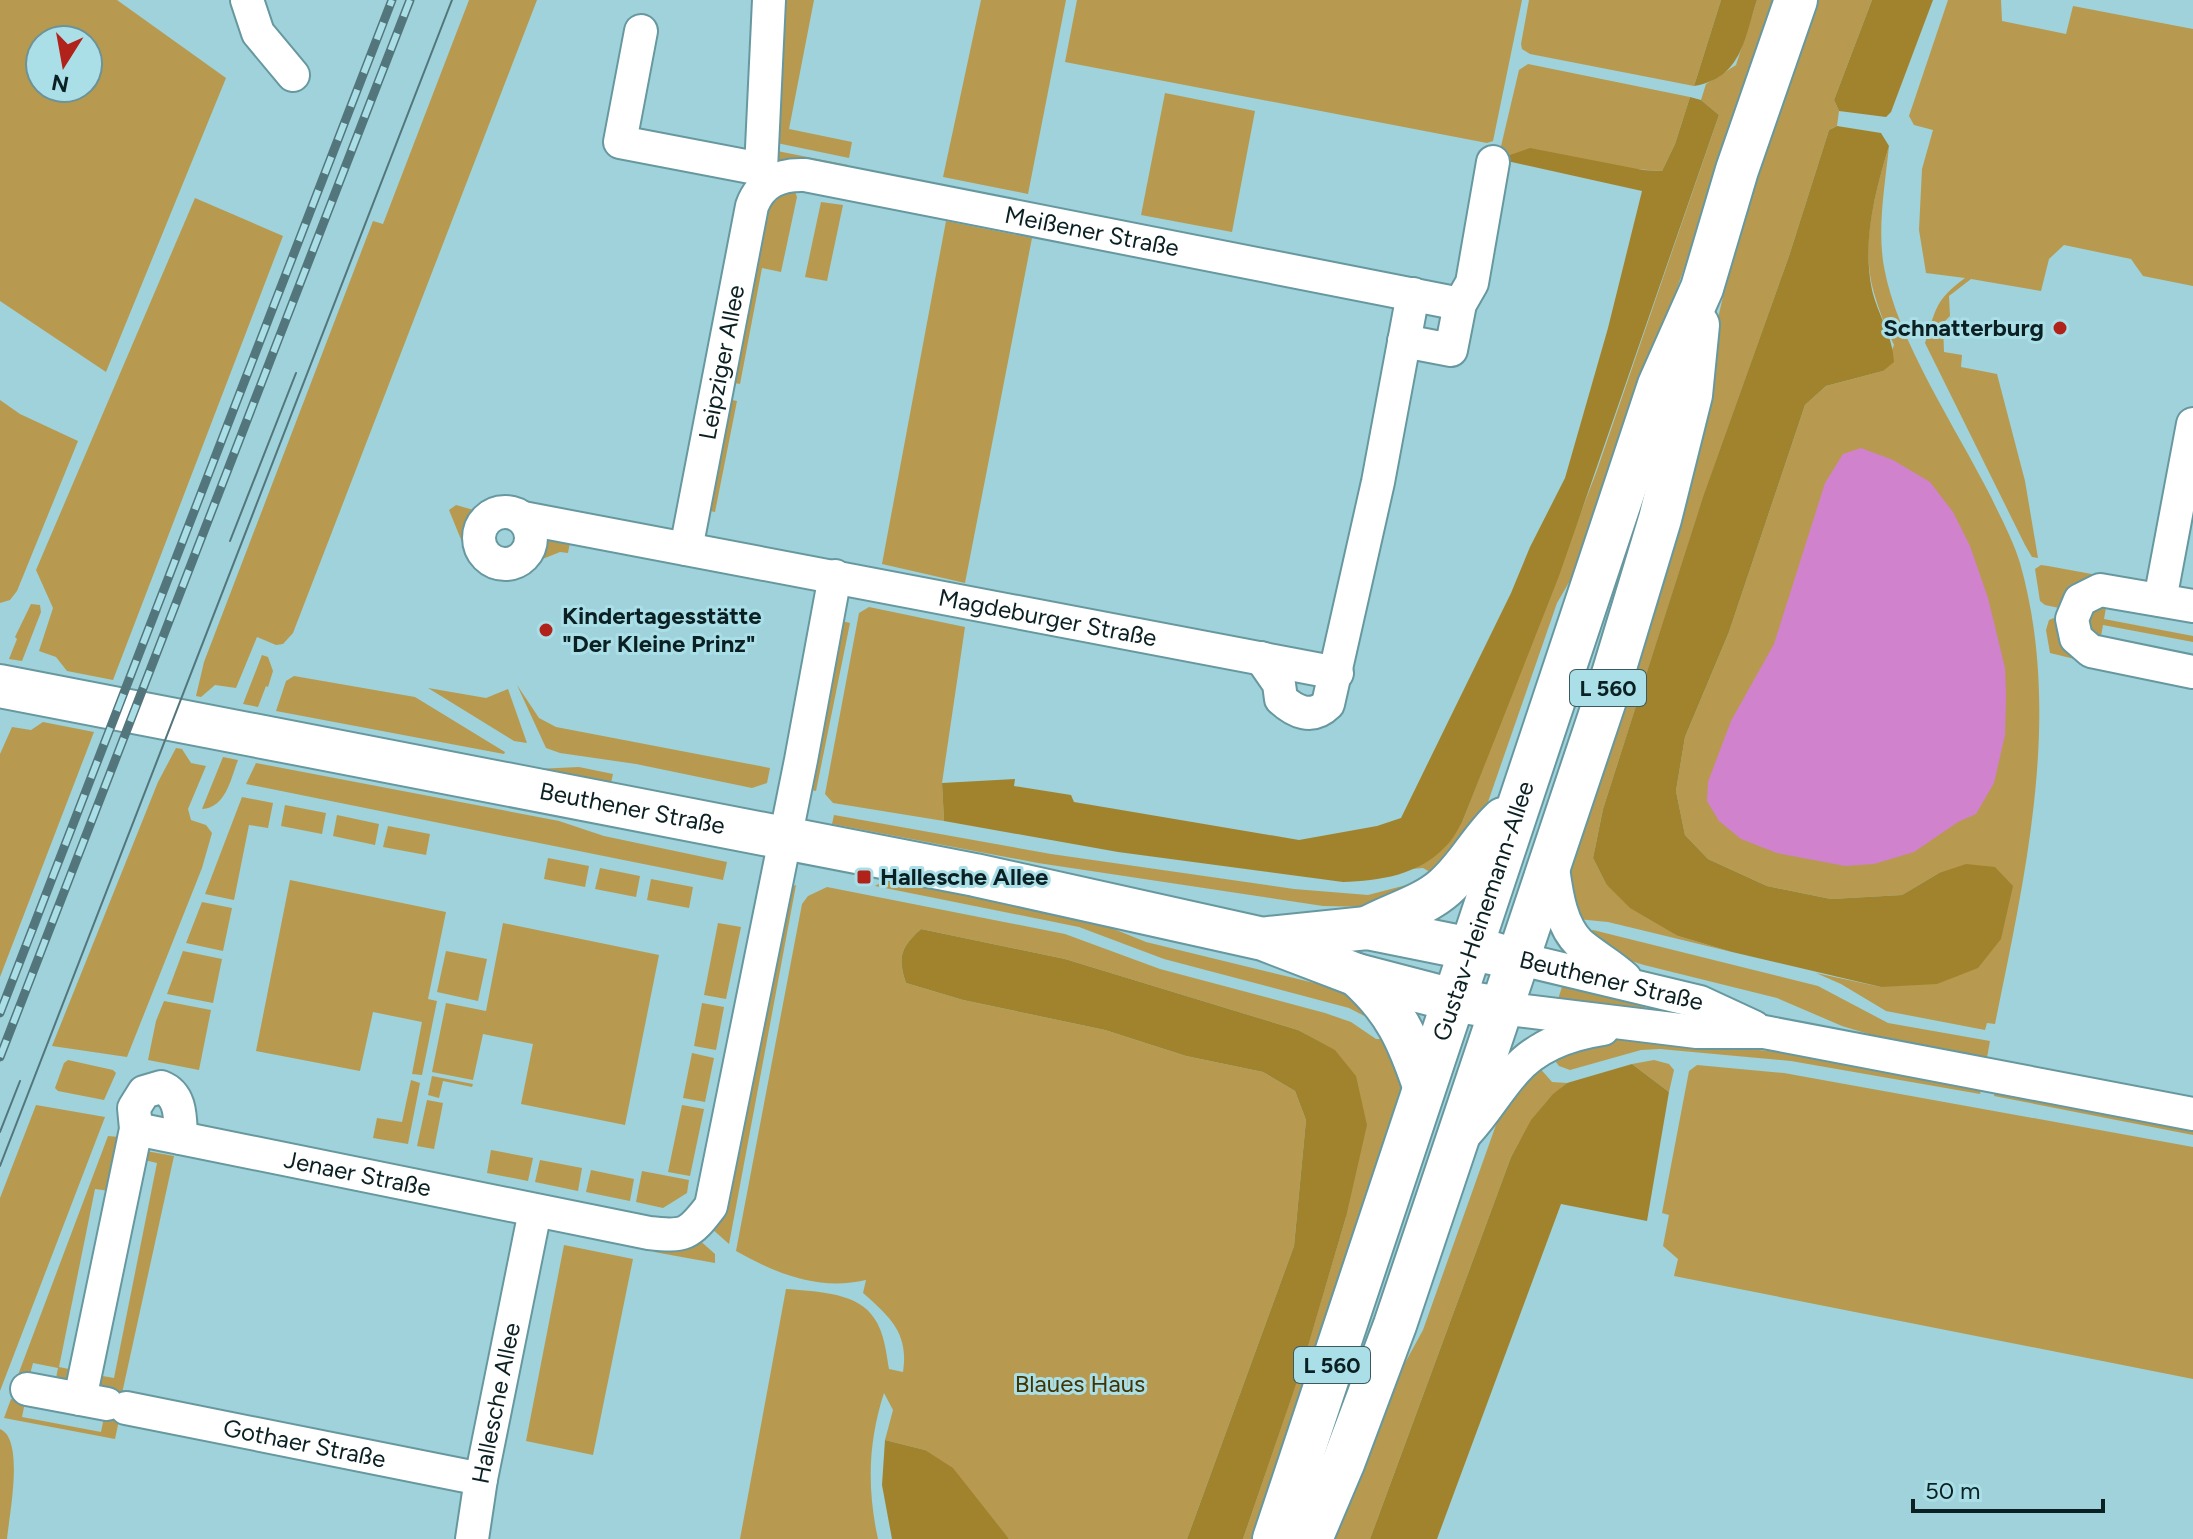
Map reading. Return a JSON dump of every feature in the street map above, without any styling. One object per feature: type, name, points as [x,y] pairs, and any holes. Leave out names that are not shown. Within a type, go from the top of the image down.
[{"type":"main road","name":"Gustav-Heinemann-Allee","points":[[1274,1539],[1659,385],[1702,288],[1728,198],[1796,0]]},
{"type":"main road","name":"Gustav-Heinemann-Allee","points":[[1311,1539],[1395,1325],[1607,694],[1660,519],[1691,395],[1702,288]]},
{"type":"main road","name":"Beuthener Straße","points":[[0,686],[961,872],[1263,939],[1357,975],[1453,1000],[1500,1008]]},
{"type":"main road","points":[[1367,928],[1444,889],[1493,828],[1517,807]]},
{"type":"main road","name":"Beuthener Straße","points":[[1263,939],[1367,928],[1516,958]]},
{"type":"main road","points":[[1357,975],[1375,991],[1396,1018],[1408,1039],[1424,1086]]},
{"type":"street","points":[[247,0],[258,33],[293,75]]},
{"type":"street","name":"Leipziger Allee","points":[[686,549],[752,206],[766,175],[769,0]]},
{"type":"street","name":"Meißener Straße","points":[[641,31],[620,142],[766,175],[805,175],[1460,304]]},
{"type":"street","points":[[1404,341],[1451,350],[1460,304],[1472,283],[1493,162]]},
{"type":"street","points":[[1261,658],[1279,684],[1281,699],[1291,709],[1306,714],[1321,711],[1328,704],[1378,482],[1413,294]]},
{"type":"street","points":[[2160,600],[2193,424]]},
{"type":"street","name":"Magdeburger Straße","points":[[523,518],[1337,673]]},
{"type":"street","points":[[535,1211],[677,1236],[696,1227],[711,1206],[835,576]]},
{"type":"street","points":[[2193,606],[2093,591],[2076,606],[2072,619],[2074,632],[2085,648],[2097,654],[2193,672]]},
{"type":"street","points":[[1551,856],[1560,906],[1571,933],[1579,943],[1610,964],[1630,983]]},
{"type":"street","name":"Beuthener Straße","points":[[1516,958],[1700,1002],[1764,1032]]},
{"type":"street","name":"Beuthener Straße","points":[[1500,1008],[1697,1032],[1764,1032],[2193,1114]]},
{"type":"street","points":[[1456,1142],[1478,1120],[1515,1070],[1538,1051],[1588,1031],[1630,1024]]},
{"type":"street","points":[[104,1404],[137,1100],[144,1092],[161,1087],[167,1089],[176,1100],[181,1138]]},
{"type":"street","name":"Jenaer Straße","points":[[136,1129],[535,1211]]},
{"type":"street","name":"Hallesche Allee","points":[[472,1539],[481,1479],[535,1211]]},
{"type":"street","name":"Gothaer Straße","points":[[27,1389],[481,1479]]},
{"type":"green space","points":[[0,0],[117,0],[226,78],[106,372],[0,301]]},
{"type":"green space","points":[[469,0],[537,0],[293,633],[283,644],[276,645],[257,637],[236,688],[215,685],[201,697],[196,696],[204,662],[373,221],[383,224]]},
{"type":"green space","points":[[777,0],[814,0],[789,129],[852,142],[849,158],[772,142]]},
{"type":"green space","points":[[981,0],[1066,0],[1028,194],[943,177]]},
{"type":"green space","points":[[1077,0],[1522,0],[1493,141],[1487,143],[1065,62]]},
{"type":"green space","points":[[1529,0],[1721,0],[1694,86],[1530,54],[1522,49],[1521,44]]},
{"type":"green space","points":[[1757,0],[1778,0],[1582,560],[1557,603],[1488,802],[1471,839],[1430,872],[1423,868],[1411,869],[1430,859],[1463,820],[1596,473],[1719,115],[1701,100],[1706,84],[1736,65]]},
{"type":"green space","points":[[1811,0],[1872,0],[1834,100],[1839,111],[1837,126],[1829,130],[1789,256],[1703,498],[1603,809],[1593,858],[1606,884],[1678,936],[1732,952],[1608,922],[1577,919],[1568,870],[1710,353],[1736,240]]},
{"type":"green space","points":[[1948,0],[2001,0],[2002,21],[2066,34],[2073,6],[2193,29],[2193,286],[2143,276],[2131,259],[2064,245],[2049,259],[2041,291],[1971,279],[1949,296],[1950,316],[1943,323],[1944,352],[1962,355],[1961,367],[1997,374],[2025,481],[2038,558],[2032,557],[2025,545],[1925,343],[1938,306],[1965,278],[1926,273],[1919,230],[1922,169],[1933,130],[1914,125],[1909,116]]},
{"type":"green space","points":[[1528,64],[1690,97],[1675,144],[1662,171],[1498,159],[1519,70]]},
{"type":"green space","points":[[1165,93],[1255,111],[1232,232],[1141,215]]},
{"type":"green space","points":[[1889,146],[1881,238],[1891,295],[1915,354],[2010,538],[2020,563],[2033,620],[2039,736],[2035,795],[2018,910],[1995,1024],[1987,1023],[1985,1030],[1886,1011],[1816,973],[1881,987],[1939,873],[1902,895],[1831,899],[1767,886],[1708,859],[1685,835],[1676,791],[1685,737],[1729,632],[1805,405],[1826,386],[1883,371],[1894,345],[1874,293],[1868,256],[1874,200]]},
{"type":"green space","points":[[772,150],[848,165],[847,173],[785,164],[776,159]]},
{"type":"green space","points":[[793,186],[797,197],[781,272],[762,268],[740,384],[729,382],[770,194]]},
{"type":"green space","points":[[195,198],[283,236],[113,680],[67,671],[56,657],[39,651],[53,608],[36,570]]},
{"type":"green space","points":[[821,202],[843,205],[827,281],[805,277]]},
{"type":"green space","points":[[946,221],[1032,238],[965,583],[882,564]]},
{"type":"green space","points":[[727,399],[737,401],[715,512],[705,510]]},
{"type":"green space","points":[[0,400],[20,414],[78,441],[17,591],[10,600],[0,603]]},
{"type":"green space","points":[[456,505],[477,511],[478,515],[472,525],[470,539],[462,542],[449,510]]},
{"type":"green space","points":[[558,535],[571,537],[568,553],[560,552],[535,562],[534,556],[547,540]]},
{"type":"green space","points":[[2041,565],[2108,577],[2059,608],[2040,601],[2035,569]]},
{"type":"green space","points":[[2107,602],[2104,619],[2193,636],[2193,642],[2103,625],[2100,642],[2083,619],[2085,612]]},
{"type":"green space","points":[[31,604],[40,605],[41,612],[22,661],[9,659],[17,639],[15,637]]},
{"type":"green space","points":[[869,607],[965,627],[942,783],[944,821],[833,803],[825,794],[859,613]]},
{"type":"green space","points":[[2060,618],[2087,662],[2050,653],[2046,630],[2049,620]]},
{"type":"green space","points":[[838,620],[850,623],[816,791],[806,789]]},
{"type":"green space","points":[[262,655],[268,657],[273,671],[268,687],[258,707],[243,704]]},
{"type":"green space","points":[[294,676],[415,697],[505,752],[276,711],[286,681]]},
{"type":"green space","points":[[517,685],[539,718],[556,727],[770,768],[767,783],[752,788],[546,748]]},
{"type":"green space","points":[[428,688],[486,698],[508,689],[527,743],[514,741]]},
{"type":"green space","points":[[43,722],[94,732],[0,977],[0,754],[12,727],[31,730]]},
{"type":"green space","points":[[176,748],[182,749],[191,763],[206,766],[188,809],[191,820],[206,825],[212,833],[202,868],[127,1057],[52,1046],[158,782]]},
{"type":"green space","points":[[223,757],[238,760],[230,783],[217,803],[202,809]]},
{"type":"green space","points":[[256,763],[559,821],[604,836],[727,862],[723,880],[246,784]]},
{"type":"green space","points":[[579,767],[613,774],[611,783],[536,769]]},
{"type":"green space","points":[[242,797],[273,803],[268,828],[249,825],[234,900],[205,894]]},
{"type":"green space","points":[[285,805],[326,813],[322,834],[281,826]]},
{"type":"green space","points":[[337,815],[379,824],[375,845],[333,836]]},
{"type":"green space","points":[[834,815],[1051,854],[1294,889],[1368,895],[1418,882],[1373,907],[1323,906],[1038,863],[832,824]]},
{"type":"green space","points":[[388,826],[430,834],[426,855],[383,847]]},
{"type":"green space","points":[[548,858],[589,866],[585,887],[544,879]]},
{"type":"green space","points":[[600,868],[640,876],[636,897],[595,889]]},
{"type":"green space","points":[[890,877],[1079,915],[1146,942],[1335,988],[1359,998],[1374,1021],[1349,1008],[1164,959],[1079,927],[875,886]]},
{"type":"green space","points":[[651,879],[693,887],[689,908],[647,900]]},
{"type":"green space","points":[[290,880],[446,912],[428,999],[437,1001],[422,1075],[412,1074],[422,1022],[373,1012],[360,1071],[256,1051]]},
{"type":"green space","points":[[796,885],[729,1244],[711,1228],[790,887]]},
{"type":"green space","name":"Blaues Haus","points":[[827,887],[1065,934],[1160,969],[1325,1013],[1351,1022],[1376,1039],[1383,1039],[1406,1075],[1399,1113],[1259,1539],[1243,1539],[1301,1369],[1346,1217],[1335,1051],[1298,1030],[1065,959],[921,929],[903,953],[906,983],[963,1000],[1105,1030],[1186,1056],[1263,1072],[1295,1091],[1306,1120],[1294,1246],[1187,1539],[1009,1539],[925,1450],[885,1440],[893,1410],[884,1393],[875,1429],[871,1466],[872,1502],[878,1539],[740,1539],[786,1289],[832,1294],[863,1307],[879,1326],[889,1369],[903,1372],[900,1336],[889,1318],[863,1293],[866,1280],[815,1282],[767,1267],[736,1251],[802,904],[808,896]]},
{"type":"green space","points":[[202,902],[232,908],[223,951],[186,943]]},
{"type":"green space","points":[[503,923],[659,955],[625,1125],[521,1104],[533,1044],[483,1034],[473,1080],[432,1072],[446,1003],[486,1011]]},
{"type":"green space","points":[[718,923],[741,927],[726,999],[704,995]]},
{"type":"green space","points":[[1593,930],[1818,986],[1888,1023],[1990,1041],[1986,1063],[1965,1055],[1878,1037],[1842,1026],[1777,998],[1628,960],[1586,932]]},
{"type":"green space","points":[[183,951],[222,959],[213,1003],[167,994]]},
{"type":"green space","points":[[446,951],[487,959],[478,1001],[437,992]]},
{"type":"green space","points":[[1562,987],[1645,1007],[1647,1011],[1557,1002]]},
{"type":"green space","points":[[164,1001],[211,1010],[199,1070],[148,1060],[156,1021]]},
{"type":"green space","points":[[702,1003],[724,1007],[716,1050],[694,1046]]},
{"type":"green space","points":[[1629,1038],[1791,1053],[1983,1082],[1980,1094],[1791,1061],[1660,1049],[1641,1050],[1570,1070],[1559,1066],[1552,1057],[1597,1040]]},
{"type":"green space","points":[[692,1053],[714,1058],[705,1102],[683,1098]]},
{"type":"green space","points":[[68,1060],[116,1073],[104,1100],[55,1088]]},
{"type":"green space","points":[[1654,1060],[1669,1064],[1674,1070],[1669,1092],[1632,1064]]},
{"type":"green space","points":[[1697,1065],[1784,1073],[2193,1147],[2193,1379],[1674,1276],[1678,1259],[1663,1246],[1669,1215],[1662,1213],[1689,1071]]},
{"type":"green space","points":[[1538,1066],[1552,1082],[1567,1083],[1542,1108],[1511,1157],[1370,1539],[1326,1539],[1400,1372],[1423,1330],[1502,1108]]},
{"type":"green space","points":[[432,1076],[473,1084],[472,1087],[443,1081],[439,1098],[428,1095]]},
{"type":"green space","points":[[411,1080],[420,1083],[408,1144],[373,1138],[377,1118],[402,1122]]},
{"type":"green space","points":[[1996,1084],[2193,1127],[2193,1135],[1994,1096]]},
{"type":"green space","points":[[427,1100],[443,1103],[434,1149],[417,1146]]},
{"type":"green space","points":[[36,1105],[105,1117],[0,1391],[0,1198]]},
{"type":"green space","points":[[682,1105],[704,1109],[690,1176],[668,1172]]},
{"type":"green space","points":[[108,1136],[119,1137],[110,1191],[95,1189],[59,1367],[74,1370],[70,1378],[55,1383],[58,1368],[33,1363],[29,1378],[18,1375]]},
{"type":"green space","points":[[491,1150],[533,1158],[528,1181],[487,1173]]},
{"type":"green space","points":[[146,1151],[174,1156],[121,1398],[98,1386],[97,1375],[114,1378],[157,1163],[140,1159]]},
{"type":"green space","points":[[540,1160],[582,1168],[578,1191],[535,1182]]},
{"type":"green space","points":[[591,1170],[634,1179],[630,1201],[586,1192]]},
{"type":"green space","points":[[642,1171],[689,1180],[687,1193],[663,1208],[636,1202]]},
{"type":"green space","points":[[697,1238],[715,1254],[715,1263],[654,1252],[654,1246]]},
{"type":"green space","points":[[564,1245],[633,1259],[593,1455],[526,1441]]},
{"type":"green space","points":[[11,1399],[25,1402],[22,1417],[101,1432],[104,1417],[119,1420],[115,1439],[4,1418]]},
{"type":"green space","points":[[0,1429],[8,1436],[14,1462],[7,1539],[0,1539]]},
{"type":"shaded area","points":[[1721,0],[1757,0],[1744,42],[1732,66],[1710,82],[1694,86]]},
{"type":"shaded area","points":[[1872,0],[1933,0],[1891,112],[1886,117],[1839,111],[1834,100]]},
{"type":"shaded area","points":[[1690,97],[1701,100],[1719,115],[1559,576],[1463,820],[1453,838],[1435,857],[1398,875],[1343,882],[1118,852],[944,821],[942,783],[1015,779],[1014,786],[1071,795],[1074,802],[1299,840],[1377,826],[1401,818],[1565,478],[1608,328],[1642,191],[1498,159],[1530,148],[1662,171],[1675,144]]},
{"type":"shaded area","points":[[1837,126],[1881,133],[1889,146],[1875,199],[1868,253],[1872,290],[1891,343],[1894,362],[1883,371],[1826,386],[1805,405],[1729,632],[1685,737],[1676,791],[1685,835],[1708,859],[1767,886],[1831,899],[1902,895],[1939,873],[1966,864],[1995,867],[2013,886],[2001,939],[1978,968],[1937,984],[1881,987],[1678,936],[1630,908],[1606,884],[1593,858],[1603,809],[1703,497],[1789,256],[1829,130]]},
{"type":"shaded area","points":[[1861,448],[1893,460],[1930,482],[1953,512],[1970,546],[1988,598],[2005,668],[2005,735],[1994,783],[1976,814],[1958,822],[1914,852],[1874,864],[1845,866],[1777,853],[1741,839],[1719,821],[1707,801],[1708,782],[1731,721],[1774,644],[1825,483],[1843,454]]},
{"type":"shaded area","points":[[921,929],[1065,959],[1298,1030],[1335,1050],[1356,1076],[1367,1125],[1346,1217],[1301,1370],[1243,1539],[1187,1539],[1294,1246],[1306,1120],[1295,1091],[1263,1072],[1186,1056],[1105,1030],[963,1000],[906,983],[903,953]]},
{"type":"shaded area","points":[[1632,1064],[1669,1092],[1647,1221],[1561,1204],[1437,1539],[1370,1539],[1511,1157],[1531,1120],[1567,1083]]},
{"type":"shaded area","points":[[885,1440],[925,1450],[953,1468],[1009,1539],[892,1539],[882,1485]]},
{"type":"tram line","points":[[0,1166],[452,0]]},
{"type":"tram line","points":[[230,541],[296,373]]},
{"type":"tram line","points":[[0,1132],[20,1081]]},
{"type":"railway","points":[[0,1013],[392,0]]},
{"type":"railway","points":[[0,1057],[410,0]]},
{"type":"place","name":"Schnatterburg","points":[[2060,328]]},
{"type":"place","name":"Kindertagesstätte \"Der Kleine Prinz\"","points":[[546,630]]},
{"type":"place","name":"Hallesche Allee","points":[[864,877]]}]
